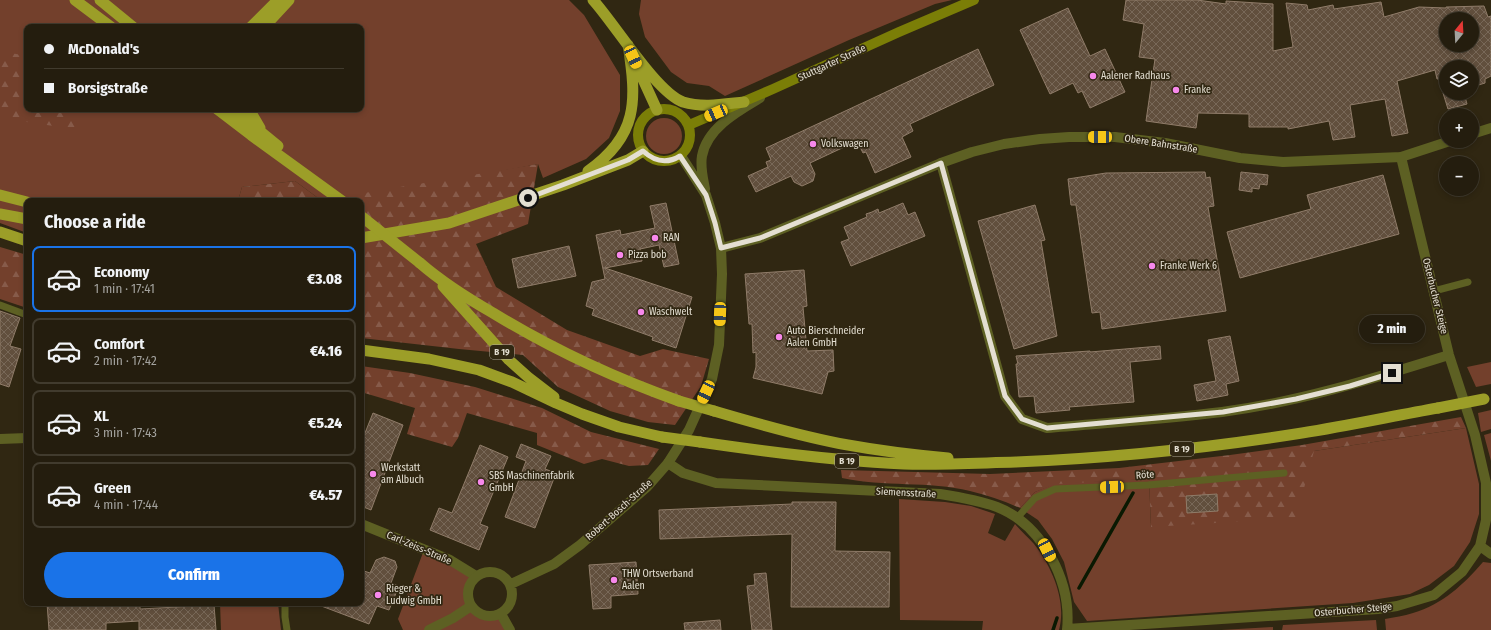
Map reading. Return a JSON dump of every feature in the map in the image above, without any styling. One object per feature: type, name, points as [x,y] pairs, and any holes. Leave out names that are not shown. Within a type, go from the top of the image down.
[{"type":"highway","points":[[75,0],[108,24]]},
{"type":"highway","points":[[100,0],[130,24]]},
{"type":"highway","points":[[254,24],[278,0]]},
{"type":"highway","points":[[267,24],[289,0]]},
{"type":"highway","points":[[593,0],[662,87],[672,97],[683,102],[704,105],[744,102]]},
{"type":"highway","points":[[114,11],[134,24]]},
{"type":"highway","points":[[628,45],[657,110]]},
{"type":"highway","points":[[563,185],[588,171],[604,159],[619,142],[626,128],[633,101],[633,84],[628,45]]},
{"type":"highway","points":[[221,112],[322,185]]},
{"type":"highway","points":[[237,112],[338,198]]},
{"type":"highway","points":[[251,112],[263,133]]},
{"type":"highway","points":[[364,237],[450,223],[563,185],[628,160],[643,151]]},
{"type":"highway","points":[[0,195],[24,201]]},
{"type":"highway","points":[[0,214],[24,218]]},
{"type":"highway","name":"B 19","points":[[364,218],[434,275],[468,298],[550,346],[634,385],[679,401],[818,439],[888,452],[996,463]]},
{"type":"highway","points":[[0,232],[24,240]]},
{"type":"highway","name":"B 19","points":[[434,275],[468,316],[509,360],[554,397],[582,414]]},
{"type":"highway","name":"B 19","points":[[364,350],[429,358],[479,370],[512,382],[556,404],[582,414],[619,427],[662,437],[785,455],[905,464],[972,464],[1060,460],[1226,444],[1303,433],[1487,398]]},
{"type":"main road","name":"Stuttgarter Straße","points":[[689,125],[974,0]]},
{"type":"main road","points":[[663,109],[676,111],[689,125],[691,136],[685,152],[669,161],[657,160],[649,157],[643,151],[638,140],[639,127],[646,116],[657,110],[663,109]]},
{"type":"street","points":[[706,195],[702,155],[708,140],[723,124],[773,89]]},
{"type":"street","points":[[1479,132],[1491,128]]},
{"type":"street","name":"Obere Bahnstraße","points":[[721,248],[760,238],[941,163],[972,152],[1004,144],[1069,137],[1115,137],[1165,143],[1240,158],[1283,162],[1402,156],[1439,144]]},
{"type":"street","name":"Robert-Bosch-Straße","points":[[510,584],[554,564],[580,545],[647,487],[668,463],[689,430],[712,379],[719,345],[722,274],[721,248],[706,195],[680,156]]},
{"type":"street","name":"Osterbucher Steige","points":[[1067,629],[1378,609],[1397,606],[1434,595],[1462,572],[1480,546],[1486,520],[1486,483],[1475,435],[1449,355],[1402,156]]},
{"type":"street","points":[[941,163],[1005,396],[1022,419],[1047,428],[1223,412],[1350,386],[1449,355]]},
{"type":"street","points":[[0,439],[24,438]]},
{"type":"street","name":"Siemensstraße","points":[[668,463],[683,473],[716,483],[940,494],[968,498],[997,507],[1017,518],[1033,532],[1047,550],[1059,573],[1066,600],[1067,629]]},
{"type":"street","name":"Carl-Zeiss-Straße","points":[[364,525],[450,560],[476,576]]},
{"type":"street","points":[[1480,546],[1491,554]]},
{"type":"street","points":[[484,572],[495,572],[504,576],[510,584],[513,592],[512,601],[507,609],[501,614],[492,616],[483,615],[471,606],[468,598],[468,590],[471,582],[476,576],[484,572]]},
{"type":"street","points":[[429,630],[453,618],[471,606]]},
{"type":"street","points":[[501,614],[510,630]]},
{"type":"lane","points":[[1434,291],[1468,282]]},
{"type":"lane","points":[[0,305],[24,314]]},
{"type":"lane","name":"Röte","points":[[1017,518],[1035,498],[1055,489],[1148,485],[1284,473]]},
{"type":"lane","points":[[286,606],[285,617],[287,630]]},
{"type":"green space","points":[[0,0],[569,0],[584,15],[620,75],[620,111],[609,138],[586,159],[543,178],[538,164],[359,198],[318,198],[295,181],[242,187],[239,198],[24,198],[24,232],[0,223]]},
{"type":"green space","points":[[641,0],[952,0],[935,4],[849,40],[725,96],[709,86],[687,83],[671,72],[645,37],[639,14]]},
{"type":"green space","points":[[0,51],[24,55],[24,112],[74,112],[87,131],[0,118]]},
{"type":"green space","points":[[664,118],[677,123],[682,136],[677,149],[664,154],[651,149],[646,136],[651,123]]},
{"type":"green space","points":[[538,164],[528,224],[476,244],[496,287],[567,330],[640,356],[663,349],[709,359],[701,386],[675,425],[648,422],[610,411],[558,387],[523,355],[364,338],[364,198],[348,198],[352,195]]},
{"type":"green space","points":[[295,181],[318,198],[239,198],[242,187]]},
{"type":"green space","points":[[0,247],[24,254],[24,307],[0,299]]},
{"type":"green space","points":[[1491,362],[1491,384],[1476,387],[1467,367]]},
{"type":"green space","points":[[364,366],[410,373],[475,387],[542,408],[591,432],[659,449],[648,465],[629,466],[602,459],[584,464],[537,445],[537,433],[467,413],[458,438],[452,447],[407,434],[415,408],[364,393]]},
{"type":"green space","points":[[1491,410],[1491,429],[1481,432],[1478,413]]},
{"type":"green space","points":[[1461,417],[1466,428],[1314,451],[1296,518],[1151,527],[1149,479],[1056,484],[1035,492],[1020,508],[989,496],[954,488],[858,481],[842,478],[841,470],[990,474],[1119,468],[1302,445]]},
{"type":"green space","points":[[1466,428],[1479,484],[1479,514],[1470,542],[1454,566],[1429,585],[1410,594],[1353,603],[1087,621],[1074,602],[1064,562],[1052,539],[1038,520],[1020,508],[1035,492],[1056,483],[1149,479],[1151,527],[1314,451]]},
{"type":"green space","points":[[1491,433],[1491,461],[1484,435]]},
{"type":"green space","points":[[899,499],[945,502],[971,506],[995,514],[988,533],[1005,541],[1015,524],[1041,553],[1052,574],[1061,608],[1059,630],[982,630],[983,621],[900,620]]},
{"type":"green space","points":[[424,550],[476,576],[468,589],[468,599],[470,604],[477,612],[486,616],[501,614],[510,630],[403,630],[398,619]]},
{"type":"green space","points":[[1483,562],[1491,563],[1491,630],[1386,630],[1385,619],[1410,614],[1424,609],[1443,599],[1460,586]]},
{"type":"green space","points":[[220,606],[278,606],[281,630],[221,630]]},
{"type":"green space","points":[[1376,620],[1377,630],[1282,630],[1283,625]]},
{"type":"green space","points":[[1273,627],[1273,630],[1221,630]]},
{"type":"building","points":[[1126,0],[1197,0],[1226,4],[1226,1],[1273,4],[1273,51],[1293,47],[1286,3],[1307,5],[1308,10],[1333,5],[1334,9],[1381,2],[1384,17],[1419,7],[1446,8],[1484,6],[1488,17],[1491,16],[1491,76],[1485,79],[1485,83],[1479,85],[1479,60],[1439,60],[1439,79],[1437,79],[1435,70],[1397,81],[1408,133],[1392,136],[1385,99],[1350,105],[1355,137],[1333,140],[1329,121],[1288,129],[1288,127],[1249,127],[1249,114],[1198,113],[1196,128],[1146,121],[1155,59],[1139,57],[1144,24],[1123,20]]},
{"type":"building","points":[[1068,8],[1090,56],[1105,49],[1125,92],[1090,108],[1082,91],[1078,93],[1073,83],[1050,94],[1020,30]]},
{"type":"building","name":"Volkswagen","points":[[978,49],[994,85],[910,124],[913,131],[902,137],[911,157],[875,173],[866,152],[863,153],[857,141],[810,163],[815,174],[813,181],[802,186],[794,182],[791,176],[756,192],[748,176],[768,167],[766,162],[771,160],[766,148]]},
{"type":"building","points":[[1445,100],[1466,100],[1467,104],[1448,108]]},
{"type":"building","name":"Franke Werk 6","points":[[1205,172],[1206,178],[1210,177],[1214,206],[1208,207],[1226,311],[1102,329],[1100,312],[1092,313],[1076,205],[1071,205],[1068,179],[1106,173]]},
{"type":"building","points":[[1241,172],[1268,175],[1267,185],[1260,184],[1259,189],[1252,188],[1252,192],[1239,190]]},
{"type":"building","points":[[1383,175],[1399,234],[1240,278],[1227,232],[1311,209],[1307,195]]},
{"type":"building","name":"Waschwelt","points":[[666,203],[679,264],[664,267],[659,245],[640,249],[642,261],[605,268],[692,297],[676,348],[652,340],[653,337],[592,315],[594,309],[586,306],[592,282],[605,279],[596,235],[620,230],[621,235],[655,228],[650,206]]},
{"type":"building","points":[[903,203],[908,215],[915,212],[925,236],[851,266],[841,242],[849,239],[844,227],[867,217],[866,214],[878,209],[879,213]]},
{"type":"building","points":[[1035,205],[1045,240],[1041,241],[1057,336],[1014,349],[978,221]]},
{"type":"building","points":[[569,246],[576,276],[518,288],[512,259]]},
{"type":"building","name":"Auto Bierschneider Aalen GmbH","points":[[804,270],[807,306],[803,307],[807,351],[833,350],[834,371],[828,372],[822,394],[753,378],[756,367],[756,352],[753,353],[752,324],[749,324],[745,274]]},
{"type":"building","points":[[0,311],[20,318],[10,346],[21,349],[9,387],[0,384]]},
{"type":"building","points":[[1230,336],[1239,381],[1226,384],[1228,395],[1197,401],[1194,385],[1216,381],[1208,340]]},
{"type":"building","points":[[1160,346],[1161,359],[1130,362],[1134,402],[1069,407],[1070,410],[1036,413],[1034,396],[1019,397],[1016,364],[1018,364],[1016,356]]},
{"type":"building","name":"Werkstatt am Albuch","points":[[373,413],[403,425],[371,510],[364,507],[364,436]]},
{"type":"building","points":[[521,444],[551,456],[545,469],[556,473],[535,528],[505,517],[526,461],[516,457]]},
{"type":"building","name":"SBS Maschinenfabrik GmbH","points":[[480,445],[508,457],[480,524],[488,527],[479,550],[430,530],[439,508],[452,513]]},
{"type":"building","points":[[1217,494],[1218,511],[1187,513],[1186,496]]},
{"type":"building","points":[[792,502],[836,502],[835,551],[890,552],[889,607],[791,607],[792,534],[660,539],[659,510],[792,504]]},
{"type":"building","name":"Rieger & Ludwig GmbH","points":[[384,557],[395,561],[397,567],[391,583],[399,586],[389,610],[377,606],[369,624],[321,606],[364,606],[364,571],[370,573],[376,560]]},
{"type":"building","name":"THW Ortsverband Aalen","points":[[636,562],[638,594],[611,596],[611,608],[593,609],[589,565]]},
{"type":"building","points":[[766,573],[772,630],[752,630],[747,586],[755,585],[754,574]]},
{"type":"building","points":[[47,606],[140,606],[140,609],[214,606],[216,630],[139,630],[139,621],[106,623],[106,630],[49,630]]},
{"type":"building","points":[[720,620],[721,630],[685,630],[684,623]]},
{"type":"waterway","points":[[1079,588],[1133,493]]},
{"type":"waterway","points":[[1053,630],[1057,618]]},
{"type":"place","name":"Aalener Radhaus","points":[[1093,76]]},
{"type":"place","name":"Franke","points":[[1176,90]]},
{"type":"place","name":"Volkswagen","points":[[813,144]]},
{"type":"place","name":"RAN","points":[[655,238]]},
{"type":"place","name":"Pizza bob","points":[[620,255]]},
{"type":"place","name":"Franke Werk 6","points":[[1152,266]]},
{"type":"place","name":"Waschwelt","points":[[641,312]]},
{"type":"place","name":"Auto Bierschneider Aalen GmbH","points":[[779,337]]},
{"type":"place","name":"Werkstatt am Albuch","points":[[373,474]]},
{"type":"place","name":"SBS Maschinenfabrik GmbH","points":[[481,482]]},
{"type":"place","name":"THW Ortsverband Aalen","points":[[614,580]]},
{"type":"place","name":"Rieger & Ludwig GmbH","points":[[378,595]]},
{"type":"route","points":[[528,198],[628,160],[643,151],[649,157],[657,160],[673,160],[680,156],[706,195],[721,248],[760,238],[941,163],[1005,396],[1022,419],[1047,428],[1223,412],[1296,399],[1350,386],[1392,373]]}]
